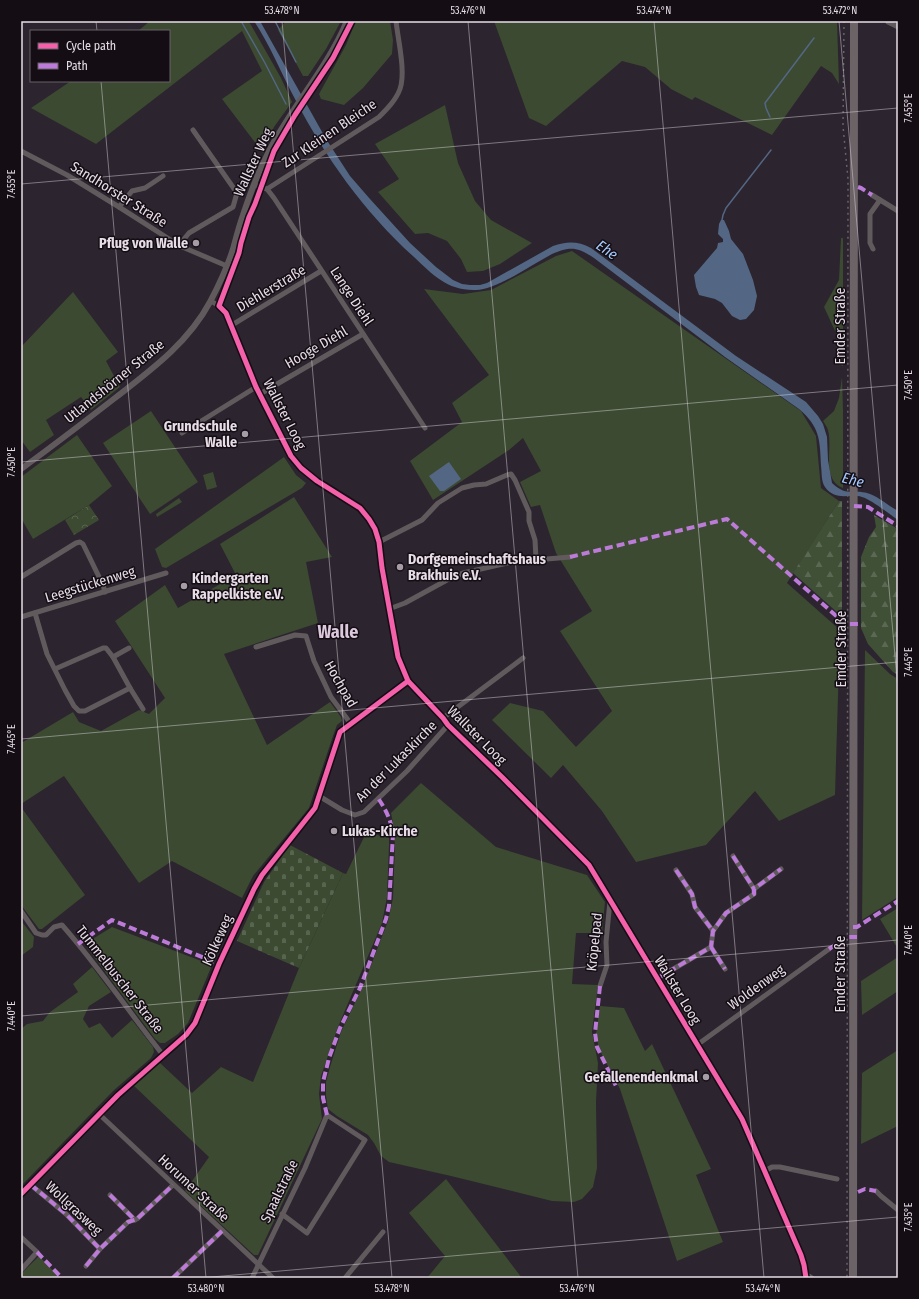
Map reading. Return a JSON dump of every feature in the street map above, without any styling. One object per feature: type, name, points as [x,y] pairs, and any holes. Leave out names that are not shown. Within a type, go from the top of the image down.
[{"type":"main road","name":"Emder Straße","points":[[853,1278],[854,21]]},
{"type":"street","name":"Wallster Weg","points":[[211,301],[227,266],[243,215],[268,152],[330,53],[347,21]]},
{"type":"street","name":"Zur Kleinen Bleiche","points":[[267,189],[379,117],[387,110],[400,89],[402,74],[396,21]]},
{"type":"street","points":[[888,22],[898,27]]},
{"type":"street","points":[[180,246],[189,233],[233,207],[237,193],[193,130]]},
{"type":"street","name":"Sandhorster Straße","points":[[21,151],[67,175],[119,206],[180,246],[227,266]]},
{"type":"street","points":[[119,206],[132,191],[145,188],[163,176]]},
{"type":"street","points":[[254,185],[267,189]]},
{"type":"street","name":"Lange Diehl","points":[[267,189],[425,428]]},
{"type":"street","points":[[872,195],[898,210]]},
{"type":"street","points":[[873,249],[870,242],[870,214],[880,200]]},
{"type":"street","name":"Diehlerstraße","points":[[232,325],[321,271]]},
{"type":"street","name":"Wallster Loog","points":[[211,301],[226,313],[256,387],[291,456],[301,468],[320,483],[360,508],[375,529],[379,542],[382,568],[398,657],[408,681],[448,725],[589,865],[742,1119],[801,1255],[806,1277]]},
{"type":"street","name":"Utlandshörner Straße","points":[[21,469],[115,398],[172,351],[194,328],[211,301]]},
{"type":"street","name":"Hooge Diehl","points":[[260,394],[363,334]]},
{"type":"street","name":"Wallster Loog","points":[[182,433],[256,387]]},
{"type":"street","points":[[379,542],[422,520],[438,503],[462,488],[474,484],[486,484],[511,474],[529,512],[529,521],[536,540],[536,559]]},
{"type":"street","points":[[21,577],[80,542],[84,544],[105,592]]},
{"type":"street","points":[[389,609],[405,603],[447,580],[462,574],[512,562],[570,557]]},
{"type":"street","name":"Leegstückenweg","points":[[21,617],[166,573]]},
{"type":"street","points":[[35,613],[45,649],[76,709],[82,712],[130,688]]},
{"type":"street","name":"Hochpad","points":[[256,647],[295,635],[306,636],[314,662],[331,697],[351,724]]},
{"type":"street","points":[[55,669],[103,648],[107,649],[143,709]]},
{"type":"street","points":[[113,657],[129,648]]},
{"type":"street","points":[[443,718],[523,658]]},
{"type":"street","name":"Kölkeweg","points":[[21,1194],[118,1095],[186,1035],[195,1023],[219,964],[254,889],[262,875],[315,808],[340,732],[408,681]]},
{"type":"street","name":"An der Lukaskirche","points":[[319,796],[342,810],[355,815],[364,812],[407,771],[448,725]]},
{"type":"street","points":[[725,969],[711,946],[713,931],[726,913],[754,894],[754,889],[733,856]]},
{"type":"street","points":[[754,889],[782,869]]},
{"type":"street","points":[[676,870],[692,894],[695,907],[713,931]]},
{"type":"street","name":"Kröpelpad","points":[[600,986],[607,966],[606,942],[610,901]]},
{"type":"street","name":"Tummelbuscher Straße","points":[[21,911],[36,933],[46,935],[54,927],[62,925],[107,979],[134,1018],[163,1055]]},
{"type":"street","points":[[658,978],[711,946]]},
{"type":"street","name":"Woldenweg","points":[[697,1045],[829,949]]},
{"type":"street","name":"Horumer Straße","points":[[99,1114],[272,1278]]},
{"type":"street","name":"Spaalstraße","points":[[252,1278],[282,1214],[305,1168],[327,1114],[365,1140],[307,1233],[282,1214]]},
{"type":"street","points":[[765,1171],[772,1167],[780,1167],[837,1179]]},
{"type":"street","name":"Wollgrasweg","points":[[30,1185],[66,1214],[100,1249]]},
{"type":"street","name":"Wollgrasweg","points":[[86,1266],[100,1249],[128,1222],[138,1219],[173,1185]]},
{"type":"street","points":[[876,1191],[898,1210]]},
{"type":"street","points":[[110,1194],[135,1220]]},
{"type":"street","points":[[172,1278],[222,1231]]},
{"type":"street","points":[[345,1278],[383,1232]]},
{"type":"street","points":[[21,1236],[37,1252],[21,1270]]},
{"type":"street","points":[[806,1277],[809,1276],[812,1278]]},
{"type":"green space","points":[[150,21],[248,21],[281,78],[292,102],[274,127],[263,153],[222,99],[262,71],[242,31],[96,144],[31,108],[70,82],[170,82],[170,30],[139,30]]},
{"type":"green space","points":[[286,21],[341,21],[326,49],[308,76],[303,76],[278,30]]},
{"type":"green space","points":[[356,21],[390,21],[393,40],[392,54],[363,88],[344,105],[321,99],[319,94],[346,45]]},
{"type":"green space","points":[[494,21],[837,21],[839,84],[832,73],[821,66],[772,135],[695,97],[692,100],[671,89],[645,67],[622,61],[546,126],[529,118]]},
{"type":"green space","points":[[445,105],[458,163],[475,201],[491,220],[532,243],[500,264],[483,271],[467,272],[461,259],[447,241],[428,233],[415,234],[378,192],[399,179],[375,144]]},
{"type":"green space","points":[[841,238],[843,238],[843,366],[837,363],[836,333],[824,307],[839,280]]},
{"type":"green space","points":[[572,251],[801,411],[816,436],[821,488],[839,501],[787,583],[840,630],[835,795],[779,821],[755,791],[706,845],[636,862],[602,811],[563,765],[551,778],[492,720],[510,703],[543,711],[576,747],[612,711],[560,631],[592,611],[556,553],[540,505],[531,507],[520,482],[541,471],[523,438],[509,450],[433,500],[410,461],[462,422],[452,403],[489,375],[424,289],[463,294],[491,290],[556,256]]},
{"type":"green space","points":[[73,292],[118,352],[106,361],[120,387],[91,410],[81,397],[46,420],[54,435],[30,452],[21,440],[21,347]]},
{"type":"green space","points":[[842,377],[843,488],[836,484],[832,478],[829,463],[828,430],[823,421],[834,411],[839,398]]},
{"type":"green space","points":[[151,411],[198,482],[150,514],[103,443]]},
{"type":"green space","points":[[77,435],[112,486],[89,505],[33,539],[21,518],[21,477]]},
{"type":"green space","points":[[284,457],[296,475],[306,483],[302,488],[166,568],[162,567],[155,549]]},
{"type":"green space","points":[[213,472],[217,487],[207,490],[203,475]]},
{"type":"green space","points":[[294,497],[332,557],[306,562],[318,623],[224,654],[267,745],[330,702],[341,717],[342,721],[337,725],[309,808],[253,876],[242,898],[172,861],[139,883],[64,776],[21,804],[21,743],[73,712],[79,722],[101,731],[139,710],[149,714],[165,698],[115,621],[165,585],[178,608],[236,575],[220,544]]},
{"type":"green space","points":[[179,498],[182,502],[157,517],[156,514]]},
{"type":"green space","points":[[839,501],[842,501],[842,613],[838,613],[793,573]]},
{"type":"green space","points":[[89,505],[99,520],[74,535],[65,520]]},
{"type":"green space","points":[[874,515],[898,529],[898,675],[893,672],[868,644],[861,628],[861,557],[869,537],[876,527]]},
{"type":"green space","points":[[865,650],[890,674],[898,679],[898,897],[862,920]]},
{"type":"green space","points":[[421,783],[496,847],[587,875],[605,902],[602,933],[576,933],[572,984],[598,985],[592,1032],[598,1063],[596,1102],[597,1168],[593,1187],[582,1199],[574,1202],[552,1201],[389,1162],[381,1156],[368,1135],[328,1109],[326,1082],[330,1067],[341,1032],[363,986],[388,921],[393,898],[395,845],[391,813]]},
{"type":"green space","points":[[21,807],[85,895],[42,929],[39,929],[21,905]]},
{"type":"green space","points":[[389,830],[387,897],[382,923],[338,1027],[321,1076],[319,1094],[322,1119],[258,1255],[254,1255],[185,1191],[209,1157],[133,1085],[159,1062],[192,1093],[221,1067],[253,1082],[299,968],[343,873],[346,874],[367,831],[383,837]]},
{"type":"green space","points":[[290,845],[343,873],[299,968],[237,941],[264,882]]},
{"type":"green space","points":[[898,908],[898,949],[880,919]]},
{"type":"green space","points":[[22,922],[34,937],[33,947],[21,956]]},
{"type":"green space","points":[[112,927],[212,965],[188,1023],[178,1034],[165,1043],[160,1043],[155,1039],[86,946],[86,943]]},
{"type":"green space","points":[[898,957],[898,991],[862,1015],[861,981]]},
{"type":"green space","points":[[92,967],[111,992],[89,1006],[83,1019],[89,1028],[100,1023],[112,1038],[132,1020],[153,1047],[154,1052],[151,1058],[113,1091],[21,1186],[21,1029],[27,1024],[43,1021],[50,1012],[78,992],[73,984]]},
{"type":"green space","points":[[600,1006],[624,1008],[645,1051],[652,1044],[711,1169],[696,1175],[723,1242],[677,1261],[620,1089],[599,1049],[596,1034]]},
{"type":"green space","points":[[898,1050],[898,1126],[861,1144],[862,1073]]},
{"type":"green space","points":[[446,1179],[522,1278],[427,1278],[445,1256],[409,1213]]},
{"type":"green space","points":[[39,1256],[60,1278],[21,1278],[21,1274]]},
{"type":"water","points":[[254,21],[260,21],[326,139],[350,176],[410,243],[436,267],[453,280],[462,284],[480,285],[487,283],[553,246],[572,242],[591,248],[736,356],[806,402],[823,424],[827,437],[828,460],[832,483],[842,490],[870,494],[898,511],[898,520],[862,497],[838,496],[829,492],[822,480],[818,434],[811,422],[799,409],[725,357],[594,258],[583,252],[574,249],[559,251],[514,276],[494,286],[484,289],[466,290],[457,288],[435,276],[396,240],[347,183],[319,142]]},
{"type":"water","points":[[721,220],[724,220],[731,239],[743,254],[753,280],[757,296],[754,310],[746,319],[740,320],[732,316],[722,303],[715,299],[699,295],[696,287],[694,275],[717,248],[718,243],[723,242],[723,239],[718,234]]},
{"type":"water","points":[[449,462],[461,479],[444,491],[440,491],[429,476]]},
{"type":"waterway","points":[[241,21],[286,104]]},
{"type":"waterway","points":[[275,21],[296,62]]},
{"type":"waterway","points":[[770,117],[765,103],[814,38]]},
{"type":"waterway","points":[[722,220],[726,208],[771,150]]},
{"type":"railway","points":[[844,21],[843,126],[848,179],[847,1278]]},
{"type":"marked path","points":[[858,187],[872,195]]},
{"type":"marked path","points":[[854,506],[868,507],[898,526]]},
{"type":"marked path","points":[[570,557],[727,519],[842,621],[847,624],[858,624]]},
{"type":"marked path","points":[[327,1115],[323,1098],[323,1082],[329,1058],[340,1028],[360,988],[386,919],[389,906],[393,834],[388,815],[378,798]]},
{"type":"marked path","points":[[733,856],[754,889]]},
{"type":"marked path","points":[[658,978],[711,947],[713,931],[726,913],[754,894],[754,889],[781,869]]},
{"type":"marked path","points":[[676,870],[692,894],[695,907],[713,931]]},
{"type":"marked path","points":[[853,927],[857,927],[898,901]]},
{"type":"marked path","points":[[78,944],[112,920],[219,964]]},
{"type":"marked path","points":[[829,949],[847,937],[857,937]]},
{"type":"marked path","points":[[711,947],[725,969]]},
{"type":"marked path","points":[[600,986],[595,1033],[597,1047],[617,1088]]},
{"type":"marked path","points":[[31,1185],[66,1214],[100,1249],[128,1222],[137,1219],[173,1185]]},
{"type":"marked path","points":[[858,1192],[865,1189],[876,1191]]},
{"type":"marked path","points":[[110,1195],[135,1220]]},
{"type":"marked path","points":[[173,1278],[222,1231]]},
{"type":"marked path","points":[[86,1266],[100,1249]]},
{"type":"marked path","points":[[37,1252],[62,1278]]},
{"type":"cycle path","points":[[352,21],[333,58],[295,115],[274,151],[249,217],[239,253],[219,306],[226,313],[256,387],[291,456],[301,468],[317,481],[360,508],[375,529],[379,542],[382,568],[398,657],[408,681],[448,725],[589,865],[742,1119],[801,1255],[806,1278]]},
{"type":"cycle path","points":[[21,1194],[118,1095],[186,1035],[195,1023],[219,964],[254,889],[262,875],[315,808],[340,732],[408,681]]},
{"type":"place","name":"Pflug von Walle","points":[[196,243]]},
{"type":"place","name":"Grundschule Walle","points":[[245,434]]},
{"type":"place","name":"Dorfgemeinschaftshaus Brakhuis e.V.","points":[[400,567]]},
{"type":"place","name":"Kindergarten Rappelkiste e.V.","points":[[184,586]]},
{"type":"place","name":"Lukas-Kirche","points":[[334,831]]},
{"type":"place","name":"Gefallenendenkmal","points":[[706,1077]]},
{"type":"district","name":"Walle","points":[[338,632]]},
{"type":"water label","name":"Ehe","points":[[607,250]]},
{"type":"water label","name":"Ehe","points":[[853,480]]}]
